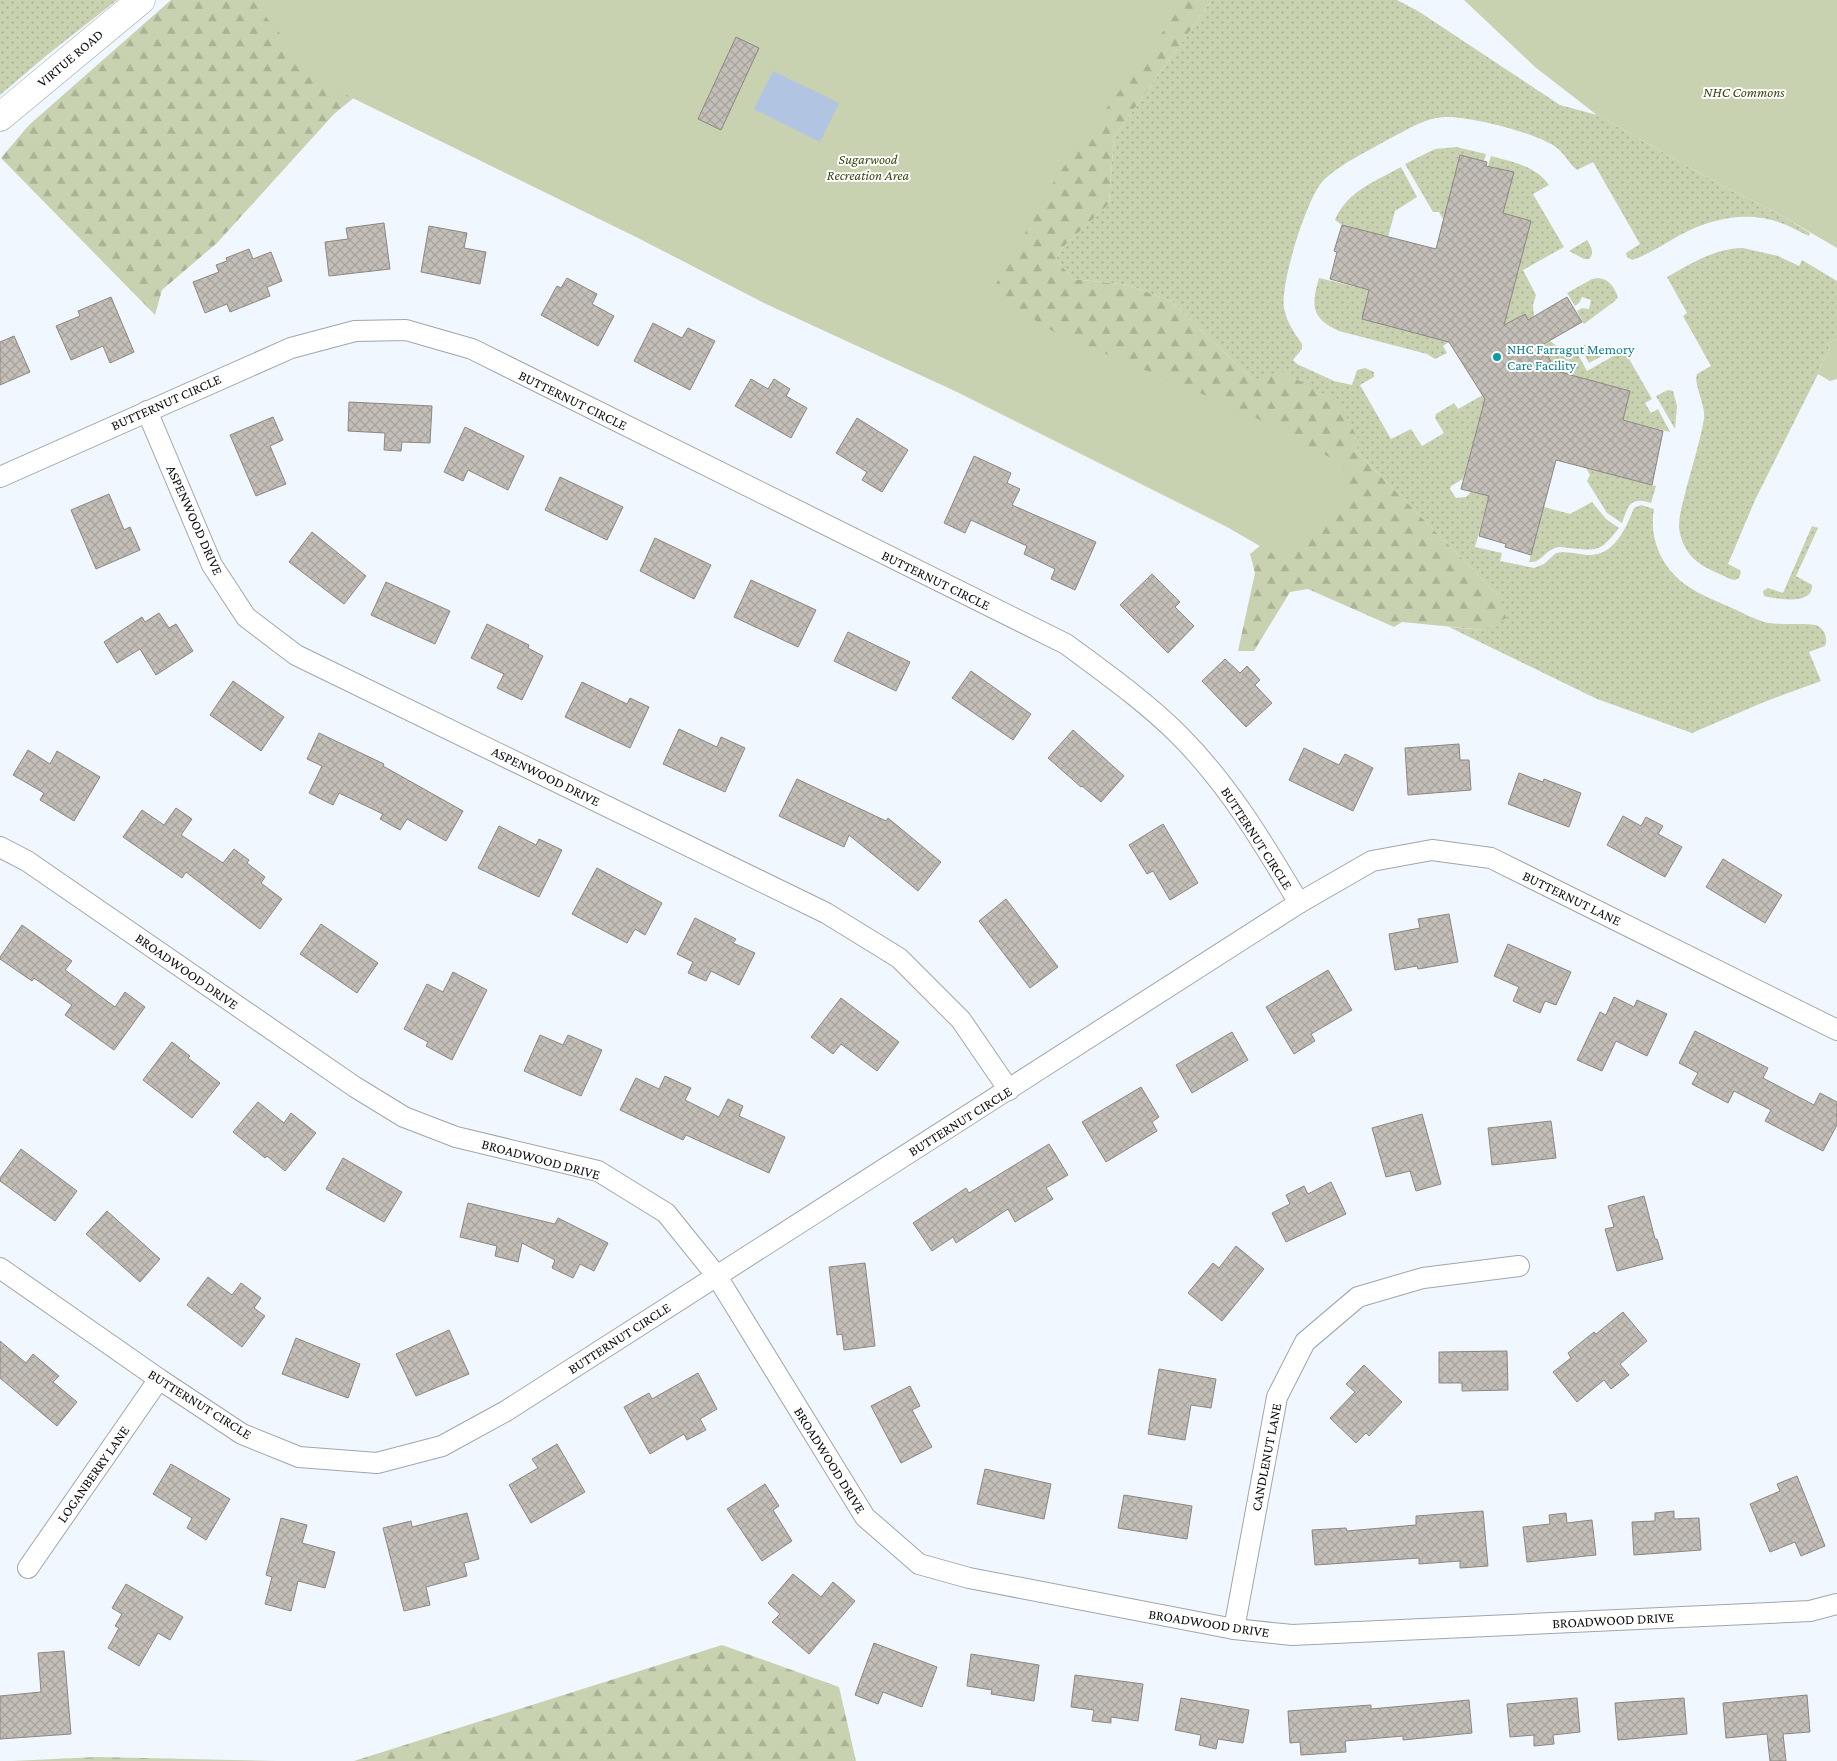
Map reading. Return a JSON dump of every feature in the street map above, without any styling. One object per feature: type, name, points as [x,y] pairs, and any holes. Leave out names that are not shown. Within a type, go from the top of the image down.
[{"type":"street","name":"VIRTUE ROAD","points":[[0,117],[141,0]]},
{"type":"street","name":"BUTTERNUT CIRCLE","points":[[0,476],[291,348],[355,330],[406,330],[472,349],[1066,644],[1127,689],[1180,735],[1224,785],[1262,841],[1299,903],[506,1411],[442,1446],[377,1463],[299,1457],[242,1434],[158,1379],[0,1268]]},
{"type":"street","name":"ASPENWOOD DRIVE","points":[[147,411],[212,566],[246,617],[296,655],[835,918],[899,958],[960,1020],[1009,1090]]},
{"type":"street","name":"BROADWOOD DRIVE","points":[[0,847],[27,861],[355,1086],[404,1117],[456,1137],[598,1171],[666,1213],[716,1275],[865,1518],[919,1564],[969,1578],[1234,1629],[1292,1635],[1810,1611],[1837,1604]]},
{"type":"street","name":"BUTTERNUT LANE","points":[[1299,903],[1372,861],[1432,850],[1491,858],[1837,1030]]},
{"type":"street","name":"CANDLENUT LANE","points":[[1234,1629],[1277,1397],[1306,1342],[1358,1297],[1423,1278],[1519,1266]]},
{"type":"street","name":"LOGANBERRY LANE","points":[[28,1568],[158,1379]]},
{"type":"green space","points":[[0,0],[117,0],[0,95]]},
{"type":"green space","points":[[171,0],[454,0],[404,57],[334,114],[217,243],[162,290],[155,315],[1,158],[29,125]]},
{"type":"green space","name":"Sugarwood Recreation Area","points":[[252,0],[1186,0],[1057,176],[991,293],[1056,333],[1243,411],[1342,464],[1350,492],[1296,543],[1284,560],[1227,527],[957,392],[766,304],[638,238],[320,82]]},
{"type":"green space","points":[[1171,0],[1212,0],[1114,137],[1109,204],[1061,249],[1056,259],[1073,279],[1128,285],[1171,301],[1253,380],[1281,371],[1337,401],[1361,444],[1354,451],[1499,596],[1506,618],[1484,630],[1402,622],[1394,627],[1308,589],[1290,592],[1254,651],[1238,651],[1255,573],[1250,554],[1322,496],[983,311],[989,254]]},
{"type":"green space","points":[[1212,0],[1397,0],[1418,11],[1560,105],[1597,115],[1719,184],[1777,213],[1810,233],[1809,236],[1784,224],[1768,219],[1756,217],[1729,218],[1692,229],[1632,260],[1627,257],[1626,253],[1640,244],[1593,162],[1577,170],[1557,148],[1548,142],[1520,131],[1470,119],[1456,117],[1437,118],[1416,125],[1363,153],[1336,170],[1322,182],[1309,206],[1296,243],[1286,281],[1284,308],[1289,323],[1302,344],[1302,349],[1293,360],[1297,364],[1334,381],[1352,385],[1357,370],[1365,368],[1374,372],[1374,377],[1360,385],[1391,439],[1411,429],[1422,446],[1444,433],[1435,418],[1436,414],[1454,403],[1458,409],[1483,395],[1485,399],[1463,479],[1451,486],[1450,489],[1456,498],[1466,497],[1471,492],[1489,496],[1475,547],[1502,553],[1500,561],[1534,568],[1544,564],[1556,553],[1568,552],[1587,555],[1605,551],[1618,540],[1634,508],[1641,505],[1654,509],[1653,521],[1656,545],[1667,566],[1684,583],[1705,596],[1764,622],[1814,625],[1824,632],[1826,638],[1825,646],[1809,652],[1821,681],[1764,702],[1692,733],[1597,699],[1449,627],[1484,630],[1499,596],[1361,456],[1253,380],[1171,301],[1128,285],[1073,279],[1056,259],[1061,249],[1109,204],[1114,137]]},
{"type":"green space","name":"NHC Commons","points":[[1464,0],[1837,0],[1837,248],[1777,213],[1719,184],[1597,115],[1535,67]]},
{"type":"green space","points":[[1456,147],[1486,154],[1484,161],[1460,155],[1438,242],[1443,219],[1439,212],[1433,212],[1405,164],[1435,149]]},
{"type":"green space","points":[[1491,156],[1531,169],[1538,173],[1549,185],[1533,194],[1564,247],[1523,270],[1536,295],[1533,305],[1534,316],[1528,320],[1524,314],[1504,325],[1531,221],[1503,213],[1514,172],[1488,166]]},
{"type":"green space","points":[[1401,167],[1417,197],[1395,211],[1388,237],[1342,225],[1335,220],[1346,202],[1354,195]]},
{"type":"green space","points":[[1587,240],[1592,252],[1589,259],[1584,259],[1569,251]]},
{"type":"green space","points":[[1743,248],[1778,256],[1799,266],[1802,260],[1837,281],[1837,339],[1828,343],[1830,352],[1822,362],[1818,374],[1755,500],[1728,564],[1741,572],[1739,578],[1735,580],[1697,562],[1683,544],[1680,535],[1681,511],[1704,419],[1696,378],[1697,374],[1711,366],[1683,316],[1687,313],[1667,277],[1712,254]]},
{"type":"green space","points":[[1319,278],[1369,290],[1363,319],[1449,342],[1443,346],[1447,353],[1435,359],[1427,354],[1339,331],[1330,326],[1318,316],[1315,310],[1315,296]]},
{"type":"green space","points":[[1597,278],[1608,282],[1614,288],[1618,297],[1584,324],[1577,311],[1582,308],[1589,309],[1591,300],[1582,297],[1575,306],[1567,293]]},
{"type":"green space","points":[[1837,339],[1837,379],[1830,381],[1818,374],[1822,362],[1830,352],[1828,343]]},
{"type":"green space","points":[[1550,341],[1562,349],[1576,351],[1587,371],[1624,350],[1652,399],[1645,403],[1651,413],[1658,409],[1670,432],[1623,420],[1630,391],[1526,363],[1546,352],[1543,345]]},
{"type":"green space","points":[[1589,344],[1607,353],[1589,363],[1580,346]]},
{"type":"green space","points":[[1668,390],[1673,391],[1677,406],[1675,429],[1656,396]]},
{"type":"green space","points":[[1586,468],[1656,486],[1651,503],[1638,501],[1631,504],[1622,523],[1607,513],[1587,481],[1590,475]]},
{"type":"green space","points":[[1592,502],[1606,519],[1619,528],[1603,546],[1593,549],[1557,547],[1536,561],[1529,562],[1544,507],[1570,514]]},
{"type":"green space","points":[[1812,526],[1818,528],[1796,576],[1812,585],[1811,592],[1807,596],[1794,600],[1764,596],[1763,591],[1768,588],[1783,593]]},
{"type":"green space","points":[[722,1645],[839,1687],[856,1761],[354,1761]]},
{"type":"green space","points":[[97,1757],[278,1761],[12,1761]]},
{"type":"water","points":[[773,71],[839,103],[820,142],[754,109]]},
{"type":"building","points":[[736,37],[759,48],[721,130],[698,119]]},
{"type":"building","name":"NHC Farragut Memory Care Facility","points":[[1460,155],[1487,162],[1486,166],[1514,172],[1503,213],[1531,221],[1504,325],[1525,314],[1528,320],[1567,297],[1582,322],[1542,345],[1556,371],[1630,391],[1623,420],[1663,431],[1652,485],[1556,460],[1531,555],[1505,547],[1506,544],[1479,536],[1489,496],[1461,489],[1485,399],[1449,342],[1362,319],[1369,290],[1330,279],[1337,252],[1334,251],[1342,225],[1436,249]]},
{"type":"building","points":[[384,223],[390,269],[329,276],[325,242],[348,239],[346,228]]},
{"type":"building","points":[[429,226],[467,233],[464,248],[486,252],[480,284],[421,272]]},
{"type":"building","points":[[249,249],[253,259],[271,252],[282,281],[267,287],[270,296],[230,312],[227,304],[205,313],[193,282],[219,272],[216,265],[227,261],[226,258]]},
{"type":"building","points":[[567,278],[597,294],[592,304],[614,316],[598,346],[541,315],[557,286],[561,288]]},
{"type":"building","points":[[111,297],[134,352],[110,363],[103,346],[71,360],[56,326],[80,316],[78,311]]},
{"type":"building","points":[[653,323],[682,338],[688,328],[715,341],[690,390],[634,361]]},
{"type":"building","points":[[14,336],[30,372],[0,385],[0,342]]},
{"type":"building","points":[[751,379],[768,389],[774,379],[790,389],[786,396],[807,408],[791,438],[735,406]]},
{"type":"building","points":[[349,402],[432,406],[430,443],[402,442],[401,451],[384,450],[385,433],[348,431]]},
{"type":"building","points":[[273,417],[283,440],[270,446],[286,484],[256,496],[230,435]]},
{"type":"building","points":[[857,418],[908,450],[882,492],[862,480],[867,472],[836,453]]},
{"type":"building","points":[[465,427],[524,456],[508,490],[468,470],[463,481],[444,472]]},
{"type":"building","points":[[974,456],[1011,473],[1007,483],[1020,489],[1012,505],[1096,542],[1075,590],[1051,579],[1055,569],[1024,554],[1027,546],[971,520],[965,533],[944,523]]},
{"type":"building","points":[[560,477],[623,507],[607,540],[545,510]]},
{"type":"building","points":[[109,494],[124,530],[130,527],[140,550],[96,569],[71,510]]},
{"type":"building","points":[[312,532],[366,576],[344,604],[289,562]]},
{"type":"building","points":[[655,538],[711,565],[694,599],[640,571]]},
{"type":"building","points":[[1152,574],[1180,602],[1175,607],[1194,626],[1168,653],[1120,605]]},
{"type":"building","points":[[751,580],[816,610],[798,647],[734,617]]},
{"type":"building","points":[[386,582],[450,611],[435,644],[371,615]]},
{"type":"building","points":[[159,613],[169,628],[176,624],[193,651],[156,675],[140,649],[117,663],[104,642],[142,617],[145,622]]},
{"type":"building","points":[[487,624],[529,645],[528,648],[543,656],[522,700],[497,688],[504,674],[471,658]]},
{"type":"building","points":[[848,632],[910,662],[896,691],[834,661]]},
{"type":"building","points":[[1225,659],[1240,673],[1247,666],[1260,680],[1255,685],[1272,703],[1246,727],[1202,681]]},
{"type":"building","points":[[971,671],[1031,714],[1013,740],[952,698]]},
{"type":"building","points":[[233,681],[284,717],[261,751],[210,715]]},
{"type":"building","points":[[582,682],[627,704],[630,698],[649,707],[630,748],[565,717]]},
{"type":"building","points":[[679,729],[717,747],[721,737],[745,748],[725,792],[663,764]]},
{"type":"building","points":[[1073,730],[1124,776],[1101,802],[1048,758]]},
{"type":"building","points":[[319,733],[384,764],[383,766],[463,811],[446,841],[407,819],[400,830],[380,819],[383,814],[339,793],[333,805],[309,793],[322,766],[307,759]]},
{"type":"building","points":[[1459,744],[1460,760],[1469,760],[1471,790],[1408,795],[1405,748]]},
{"type":"building","points":[[1304,748],[1339,765],[1345,754],[1373,768],[1353,811],[1289,780]]},
{"type":"building","points":[[28,750],[50,764],[57,751],[100,777],[74,821],[40,800],[44,793],[13,775]]},
{"type":"building","points":[[1519,773],[1543,782],[1544,779],[1581,793],[1569,827],[1508,804]]},
{"type":"building","points":[[797,779],[886,821],[888,818],[941,862],[918,891],[849,835],[844,847],[779,816]]},
{"type":"building","points":[[176,808],[192,819],[181,835],[223,863],[234,849],[249,860],[247,863],[265,877],[261,883],[282,899],[260,929],[186,872],[182,878],[123,837],[142,810],[164,825]]},
{"type":"building","points":[[1623,816],[1641,826],[1646,817],[1663,826],[1658,834],[1682,847],[1665,877],[1607,845]]},
{"type":"building","points":[[1163,824],[1198,883],[1170,900],[1153,871],[1147,874],[1129,845]]},
{"type":"building","points":[[499,826],[536,845],[539,839],[562,850],[539,897],[478,868]]},
{"type":"building","points":[[1723,859],[1782,895],[1765,923],[1706,887]]},
{"type":"building","points":[[597,868],[662,903],[645,935],[635,929],[627,943],[572,914]]},
{"type":"building","points":[[1006,899],[1058,967],[1030,988],[979,921]]},
{"type":"building","points":[[1449,914],[1458,962],[1418,969],[1417,966],[1395,970],[1389,934],[1420,928],[1418,919]]},
{"type":"building","points":[[695,918],[736,939],[733,943],[755,953],[739,985],[711,971],[706,981],[688,973],[693,962],[677,954]]},
{"type":"building","points":[[321,924],[378,963],[357,993],[300,954]]},
{"type":"building","points":[[22,925],[72,961],[65,970],[115,1007],[125,992],[145,1007],[114,1050],[65,1015],[72,1005],[34,978],[32,981],[0,959]]},
{"type":"building","points":[[1508,944],[1571,972],[1556,1005],[1545,1001],[1540,1013],[1513,1001],[1519,987],[1494,976]]},
{"type":"building","points":[[1328,970],[1352,1010],[1311,1034],[1315,1041],[1294,1054],[1266,1007]]},
{"type":"building","points":[[453,972],[487,990],[452,1060],[426,1046],[428,1042],[404,1029],[427,984],[443,992]]},
{"type":"building","points":[[1614,997],[1634,1007],[1637,1000],[1667,1014],[1647,1056],[1616,1041],[1602,1071],[1577,1060],[1600,1012],[1606,1015]]},
{"type":"building","points":[[841,998],[899,1042],[877,1071],[841,1044],[833,1054],[811,1037]]},
{"type":"building","points":[[1695,1031],[1768,1068],[1763,1078],[1814,1105],[1820,1093],[1837,1102],[1837,1125],[1823,1151],[1765,1121],[1771,1110],[1734,1091],[1728,1103],[1692,1084],[1698,1073],[1679,1063]]},
{"type":"building","points":[[1232,1032],[1248,1060],[1192,1093],[1176,1065]]},
{"type":"building","points":[[540,1035],[563,1045],[568,1035],[602,1050],[581,1096],[524,1071]]},
{"type":"building","points":[[172,1042],[190,1056],[188,1058],[220,1083],[192,1118],[143,1080]]},
{"type":"building","points":[[665,1076],[691,1088],[685,1100],[719,1117],[728,1099],[743,1106],[739,1116],[785,1137],[769,1173],[686,1135],[683,1140],[620,1110],[636,1078],[659,1089]]},
{"type":"building","points":[[1141,1087],[1159,1117],[1152,1122],[1157,1131],[1106,1162],[1082,1122]]},
{"type":"building","points":[[258,1102],[284,1123],[291,1113],[316,1133],[285,1171],[267,1156],[265,1158],[233,1132]]},
{"type":"building","points":[[1422,1114],[1441,1184],[1416,1191],[1410,1171],[1386,1177],[1372,1128]]},
{"type":"building","points":[[1551,1121],[1556,1158],[1492,1165],[1488,1128]]},
{"type":"building","points":[[1049,1144],[1068,1175],[1046,1188],[1053,1199],[1015,1222],[1008,1209],[956,1243],[953,1237],[932,1251],[913,1223],[966,1188],[969,1193]]},
{"type":"building","points":[[21,1149],[77,1191],[55,1221],[0,1181],[0,1178]]},
{"type":"building","points":[[343,1158],[402,1192],[384,1222],[326,1189]]},
{"type":"building","points":[[1331,1182],[1346,1214],[1286,1242],[1272,1213],[1290,1204],[1286,1195],[1304,1186],[1308,1194]]},
{"type":"building","points":[[1644,1196],[1655,1239],[1657,1239],[1663,1259],[1617,1271],[1605,1229],[1614,1227],[1608,1206]]},
{"type":"building","points":[[468,1203],[555,1224],[558,1218],[608,1243],[594,1271],[580,1264],[573,1278],[552,1268],[555,1260],[522,1243],[518,1262],[495,1256],[497,1246],[460,1237]]},
{"type":"building","points":[[107,1211],[160,1259],[140,1282],[86,1234]]},
{"type":"building","points":[[1236,1246],[1264,1269],[1222,1321],[1188,1293],[1213,1263],[1219,1268]]},
{"type":"building","points":[[865,1263],[875,1346],[844,1350],[842,1334],[837,1335],[829,1267]]},
{"type":"building","points":[[208,1277],[232,1295],[241,1283],[261,1298],[254,1308],[265,1316],[242,1347],[187,1305]]},
{"type":"building","points":[[1623,1312],[1647,1341],[1620,1364],[1629,1375],[1611,1389],[1604,1380],[1577,1402],[1553,1372],[1571,1358],[1568,1353],[1594,1332],[1596,1334]]},
{"type":"building","points":[[449,1330],[469,1374],[416,1396],[396,1354]]},
{"type":"building","points":[[296,1338],[360,1364],[348,1398],[282,1374]]},
{"type":"building","points":[[0,1341],[26,1363],[33,1354],[59,1376],[53,1382],[77,1402],[57,1426],[0,1378]]},
{"type":"building","points":[[1507,1351],[1508,1390],[1462,1391],[1462,1383],[1439,1383],[1439,1352]]},
{"type":"building","points":[[1364,1365],[1402,1402],[1369,1436],[1366,1433],[1356,1443],[1330,1418],[1355,1392],[1346,1384]]},
{"type":"building","points":[[1159,1369],[1216,1379],[1211,1408],[1191,1405],[1185,1440],[1148,1434]]},
{"type":"building","points":[[698,1373],[717,1409],[700,1419],[706,1430],[687,1440],[684,1434],[650,1454],[624,1407],[649,1393],[652,1399]]},
{"type":"building","points":[[910,1386],[920,1406],[912,1410],[932,1447],[901,1463],[871,1406]]},
{"type":"building","points":[[557,1444],[585,1492],[531,1523],[509,1485],[538,1468],[532,1459]]},
{"type":"building","points":[[171,1464],[230,1499],[206,1540],[187,1528],[192,1518],[153,1494]]},
{"type":"building","points":[[985,1469],[1051,1484],[1044,1519],[977,1504]]},
{"type":"building","points":[[1797,1476],[1825,1546],[1801,1556],[1795,1542],[1770,1552],[1750,1504],[1780,1491],[1777,1484]]},
{"type":"building","points":[[765,1484],[779,1506],[773,1510],[792,1541],[762,1561],[727,1509]]},
{"type":"building","points":[[1124,1495],[1192,1506],[1187,1539],[1118,1528]]},
{"type":"building","points":[[1483,1511],[1488,1566],[1460,1568],[1460,1561],[1419,1564],[1419,1558],[1315,1565],[1312,1530],[1346,1528],[1347,1531],[1416,1525],[1416,1516]]},
{"type":"building","points":[[1674,1511],[1674,1519],[1699,1518],[1701,1550],[1634,1555],[1632,1522],[1655,1521],[1655,1513]]},
{"type":"building","points":[[467,1513],[479,1559],[464,1563],[467,1576],[426,1587],[430,1605],[404,1611],[383,1528],[411,1521],[412,1527]]},
{"type":"building","points":[[1566,1513],[1567,1523],[1592,1520],[1596,1555],[1527,1562],[1523,1527],[1550,1524],[1549,1515]]},
{"type":"building","points":[[281,1518],[307,1525],[302,1543],[335,1552],[325,1588],[298,1581],[291,1611],[265,1604],[272,1577],[266,1575]]},
{"type":"building","points":[[793,1574],[821,1597],[833,1582],[855,1601],[809,1654],[772,1622],[780,1614],[768,1603]]},
{"type":"building","points":[[126,1584],[183,1617],[170,1640],[158,1633],[139,1666],[108,1648],[119,1628],[115,1626],[122,1614],[112,1608]]},
{"type":"building","points":[[874,1643],[937,1667],[922,1707],[883,1692],[878,1704],[855,1695]]},
{"type":"building","points":[[64,1651],[71,1734],[0,1739],[0,1696],[41,1692],[38,1653]]},
{"type":"building","points":[[971,1654],[1039,1665],[1034,1701],[991,1694],[992,1690],[967,1686]]},
{"type":"building","points":[[1075,1675],[1143,1684],[1138,1721],[1111,1717],[1111,1723],[1092,1721],[1094,1710],[1071,1707]]},
{"type":"building","points":[[1807,1695],[1810,1732],[1783,1734],[1786,1761],[1770,1761],[1767,1734],[1726,1738],[1723,1703]]},
{"type":"building","points":[[1181,1698],[1249,1710],[1243,1743],[1218,1739],[1216,1749],[1199,1745],[1201,1735],[1175,1730]]},
{"type":"building","points":[[1577,1698],[1580,1732],[1553,1735],[1554,1744],[1534,1746],[1534,1735],[1510,1737],[1507,1704]]},
{"type":"building","points":[[1684,1698],[1687,1734],[1618,1740],[1615,1703]]},
{"type":"building","points":[[1469,1700],[1472,1733],[1403,1740],[1403,1736],[1345,1741],[1346,1752],[1301,1755],[1300,1742],[1290,1743],[1288,1711],[1371,1705],[1371,1709]]},
{"type":"place","name":"NHC Farragut Memory Care Facility","points":[[1497,357]]}]
